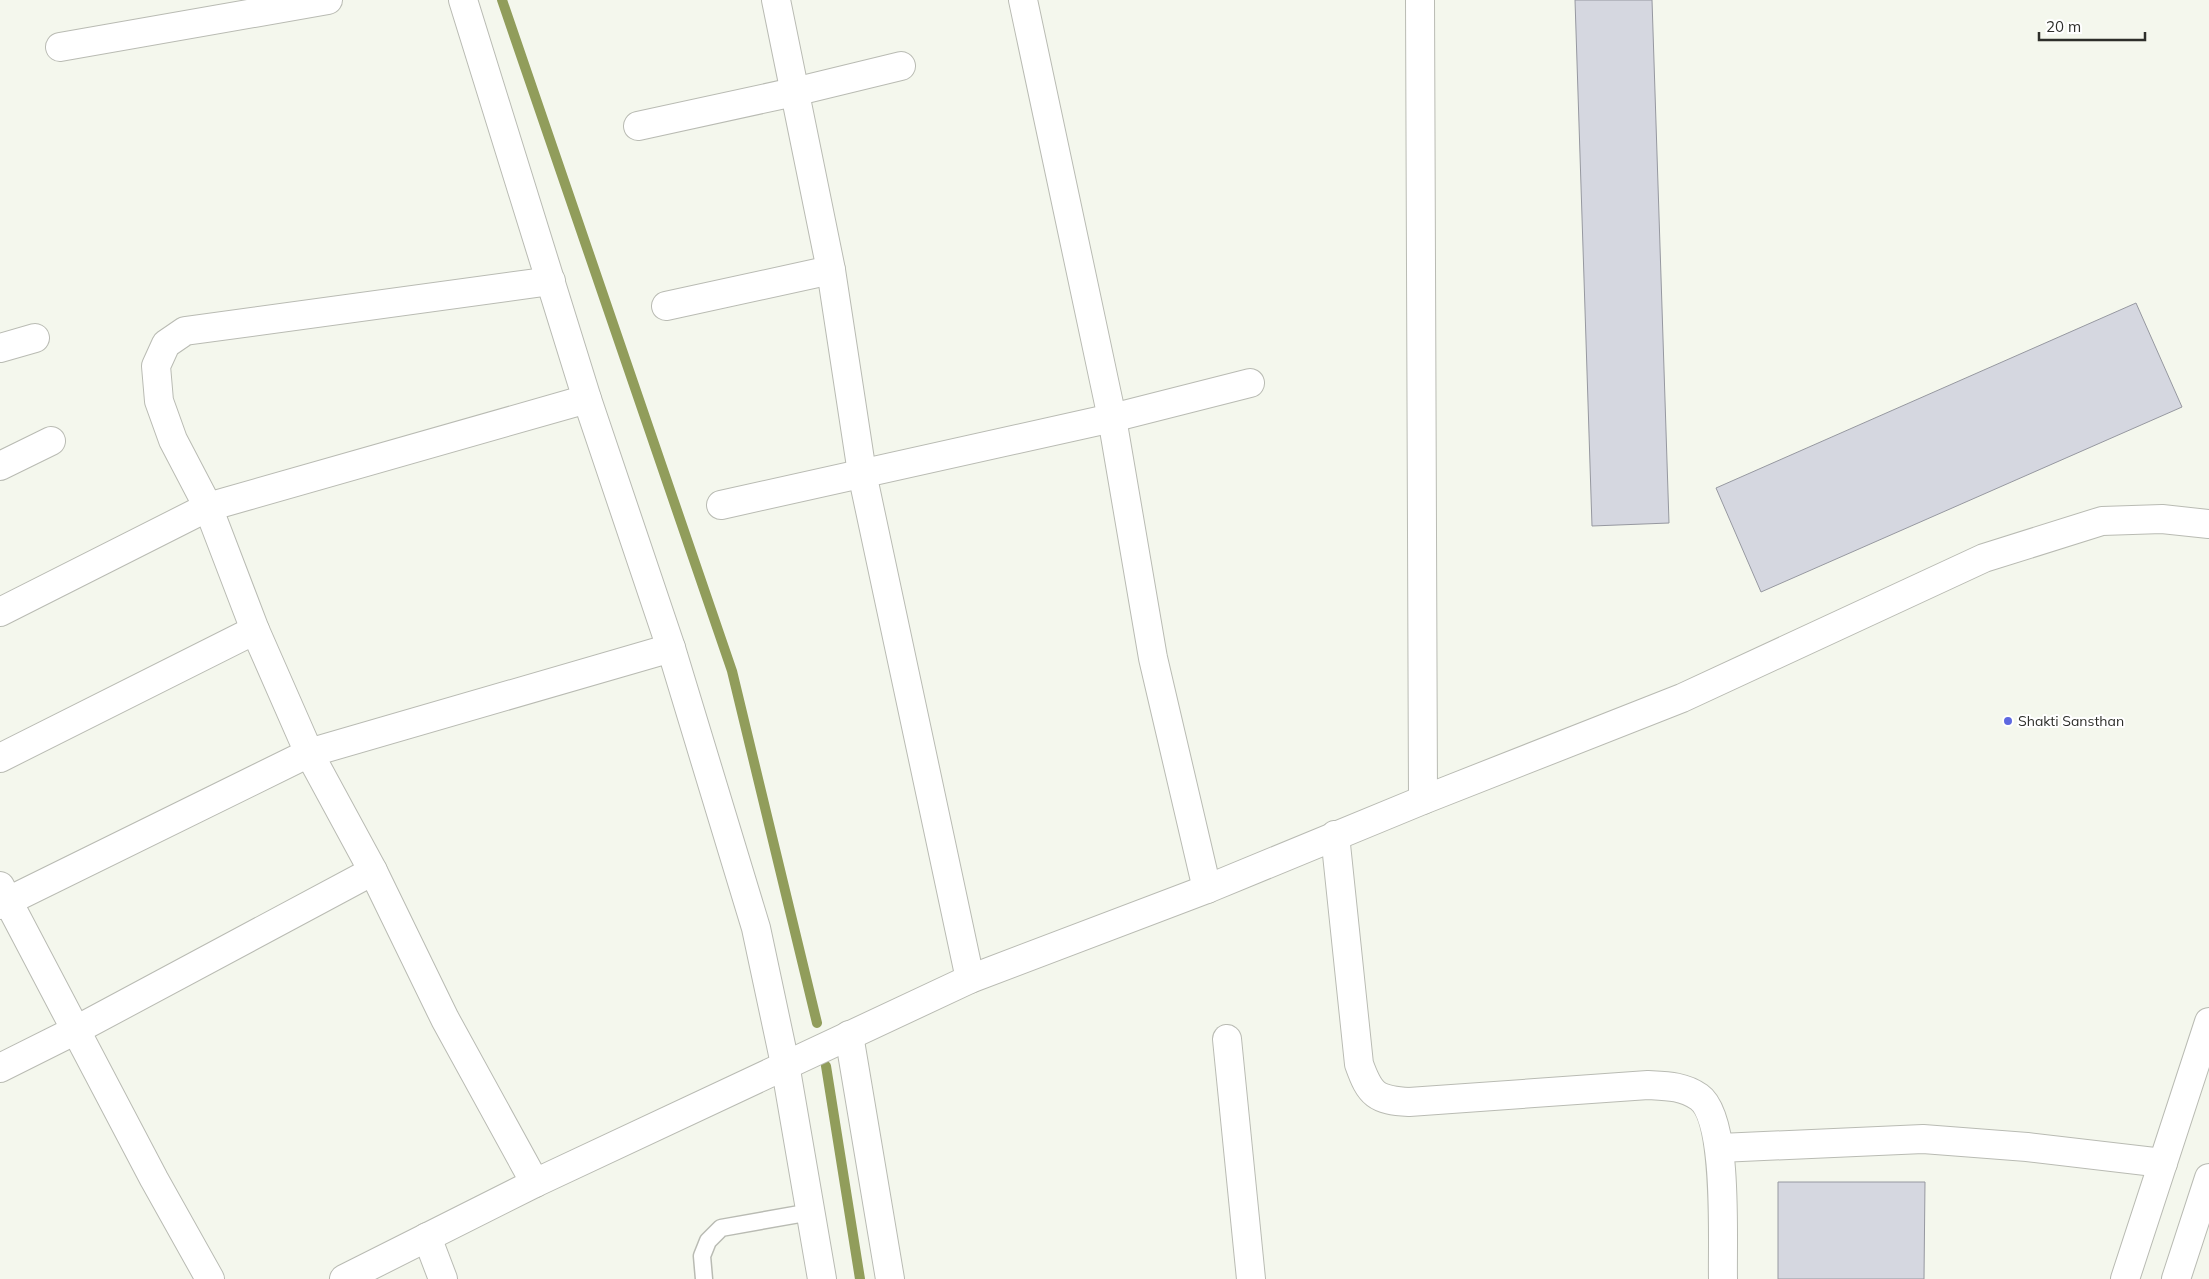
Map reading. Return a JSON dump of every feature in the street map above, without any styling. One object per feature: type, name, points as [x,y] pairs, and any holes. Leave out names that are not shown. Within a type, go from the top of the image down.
[{"type":"main road","points":[[60,47],[328,0]]},
{"type":"main road","points":[[463,0],[587,399],[671,648],[756,928],[785,1064],[822,1279]]},
{"type":"main road","points":[[776,0],[831,270],[862,473],[970,979]]},
{"type":"main road","points":[[1024,0],[1112,418],[1153,658],[1207,888]]},
{"type":"main road","points":[[1420,0],[1423,800]]},
{"type":"main road","points":[[638,126],[794,92],[901,66]]},
{"type":"main road","points":[[666,306],[831,270]]},
{"type":"main road","points":[[536,1183],[445,1019],[373,871],[309,752],[255,630],[208,507],[173,440],[158,401],[156,366],[166,344],[186,331],[551,281]]},
{"type":"main road","points":[[0,348],[35,338]]},
{"type":"main road","points":[[721,505],[1112,418],[1250,383]]},
{"type":"main road","points":[[0,612],[208,507],[587,399]]},
{"type":"main road","points":[[0,466],[51,441]]},
{"type":"main road","points":[[344,1279],[536,1183],[785,1064],[970,979],[1207,888],[1335,835],[1682,698],[1984,558],[2102,521],[2162,519],[2209,524]]},
{"type":"main road","points":[[0,758],[255,630]]},
{"type":"main road","points":[[210,1279],[154,1179],[76,1030],[3,897],[309,752],[671,648]]},
{"type":"main road","points":[[1335,835],[1359,1064],[1367,1086],[1385,1100],[1409,1102],[1648,1085],[1678,1086],[1701,1098],[1714,1120],[1720,1148],[1722,1279]]},
{"type":"main road","points":[[0,1068],[76,1030],[373,871]]},
{"type":"main road","points":[[2125,1279],[2209,1022]]},
{"type":"main road","points":[[849,1035],[890,1279]]},
{"type":"main road","points":[[1227,1039],[1251,1279]]},
{"type":"main road","points":[[1720,1148],[1923,1139],[2027,1146],[2163,1163]]},
{"type":"main road","points":[[2176,1279],[2209,1178]]},
{"type":"main road","points":[[427,1238],[443,1279]]},
{"type":"lane","points":[[704,1279],[702,1256],[708,1241],[721,1228],[811,1212]]},
{"type":"building","points":[[1575,0],[1652,0],[1669,523],[1592,526]]},
{"type":"building","points":[[2136,303],[2182,407],[1761,592],[1716,488]]},
{"type":"building","points":[[1778,1182],[1925,1182],[1924,1279],[1778,1279]]},
{"type":"waterway","points":[[502,0],[732,671],[817,1023]]},
{"type":"waterway","points":[[826,1066],[860,1279]]},
{"type":"place","name":"Shakti Sansthan","points":[[2008,721]]}]
